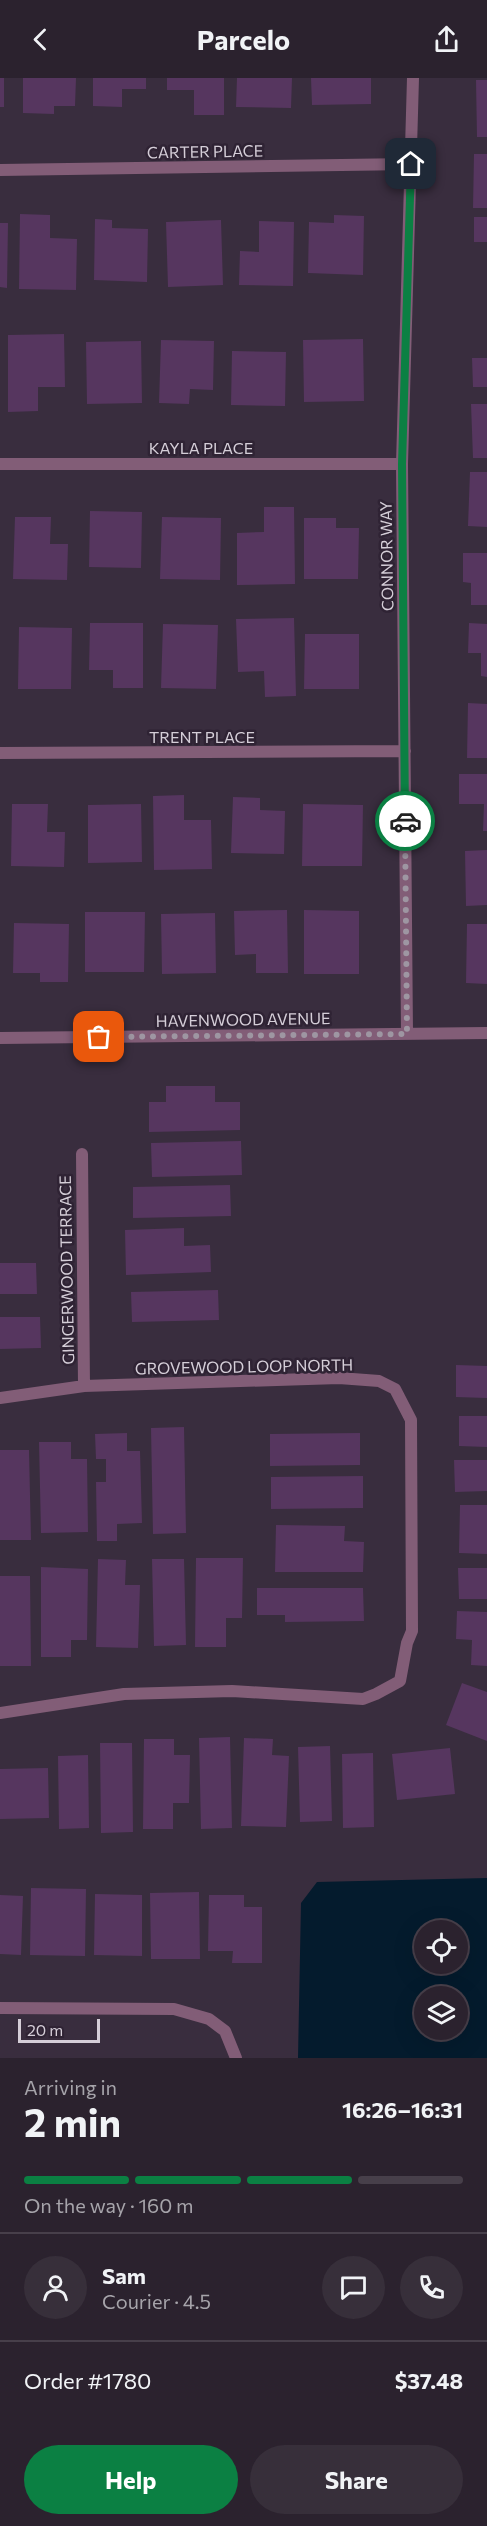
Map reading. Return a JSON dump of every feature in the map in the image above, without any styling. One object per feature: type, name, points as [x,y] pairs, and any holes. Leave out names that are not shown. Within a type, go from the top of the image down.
[{"type":"street","name":"CONNOR WAY","points":[[407,1034],[402,464],[413,78]]},
{"type":"street","name":"CARTER PLACE","points":[[0,170],[411,164]]},
{"type":"street","name":"KAYLA PLACE","points":[[0,464],[402,464]]},
{"type":"street","name":"TRENT PLACE","points":[[0,753],[405,751]]},
{"type":"street","name":"HAVENWOOD AVENUE","points":[[0,1038],[487,1033]]},
{"type":"street","name":"GINGERWOOD TERRACE","points":[[82,1154],[84,1386]]},
{"type":"street","name":"GROVEWOOD LOOP NORTH","points":[[0,1398],[84,1386],[339,1378],[378,1381],[395,1389],[411,1420],[412,1631],[407,1643],[400,1681],[376,1695],[363,1699],[232,1691],[124,1694],[0,1713]]},
{"type":"street","points":[[0,2008],[174,2010],[209,2019],[225,2031],[236,2058]]},
{"type":"water","points":[[487,1878],[487,2058],[298,2058],[301,1903],[317,1882]]},
{"type":"building","points":[[0,78],[4,78],[4,107],[0,107]]},
{"type":"building","points":[[23,78],[76,78],[75,106],[54,106],[54,114],[23,113]]},
{"type":"building","points":[[93,78],[146,78],[146,89],[122,89],[122,107],[93,106]]},
{"type":"building","points":[[167,78],[224,78],[224,115],[194,115],[194,90],[167,90]]},
{"type":"building","points":[[237,78],[292,78],[291,108],[236,107]]},
{"type":"building","points":[[311,78],[371,78],[371,104],[312,105]]},
{"type":"building","points":[[476,80],[487,80],[487,137],[477,137]]},
{"type":"building","points":[[474,154],[487,154],[487,208],[473,208]]},
{"type":"building","points":[[20,214],[50,215],[50,238],[77,239],[76,290],[19,289]]},
{"type":"building","points":[[334,215],[364,216],[363,275],[308,273],[309,222],[334,223]]},
{"type":"building","points":[[474,217],[487,217],[487,242],[474,242]]},
{"type":"building","points":[[95,219],[112,220],[112,228],[148,229],[147,282],[94,280]]},
{"type":"building","points":[[221,220],[223,285],[168,287],[166,222]]},
{"type":"building","points":[[259,221],[294,222],[293,286],[239,285],[240,251],[259,252]]},
{"type":"building","points":[[0,223],[8,223],[7,288],[0,287]]},
{"type":"building","points":[[64,334],[65,387],[38,387],[38,411],[8,412],[8,335]]},
{"type":"building","points":[[363,339],[364,401],[304,402],[303,340]]},
{"type":"building","points":[[161,340],[214,341],[213,390],[190,389],[189,404],[159,403]]},
{"type":"building","points":[[141,341],[142,403],[87,404],[86,342]]},
{"type":"building","points":[[232,351],[286,352],[285,406],[231,405]]},
{"type":"building","points":[[472,358],[487,358],[487,387],[473,387]]},
{"type":"building","points":[[471,404],[487,404],[487,458],[473,458]]},
{"type":"building","points":[[470,472],[487,472],[487,527],[468,526]]},
{"type":"building","points":[[264,507],[294,507],[295,584],[237,585],[237,533],[264,532]]},
{"type":"building","points":[[90,511],[142,512],[141,568],[89,567]]},
{"type":"building","points":[[15,517],[51,517],[50,544],[68,544],[67,580],[13,579]]},
{"type":"building","points":[[162,517],[221,518],[220,580],[160,579]]},
{"type":"building","points":[[304,518],[336,518],[336,528],[359,528],[358,579],[304,579]]},
{"type":"building","points":[[463,553],[487,553],[487,605],[471,605],[471,583],[463,582]]},
{"type":"building","points":[[294,618],[296,696],[265,697],[264,671],[238,672],[236,619]]},
{"type":"building","points":[[90,623],[143,623],[143,688],[113,688],[113,670],[89,670]]},
{"type":"building","points":[[469,623],[487,624],[487,677],[481,676],[481,653],[468,653]]},
{"type":"building","points":[[163,624],[218,625],[216,689],[161,688]]},
{"type":"building","points":[[19,627],[72,628],[71,689],[18,689]]},
{"type":"building","points":[[305,634],[359,634],[359,689],[304,689]]},
{"type":"building","points":[[468,703],[487,704],[487,758],[467,758]]},
{"type":"building","points":[[459,774],[487,774],[487,831],[483,831],[484,804],[459,804]]},
{"type":"building","points":[[184,795],[184,820],[211,820],[212,869],[154,870],[153,796]]},
{"type":"building","points":[[233,797],[260,798],[260,810],[285,811],[284,854],[231,853]]},
{"type":"building","points":[[12,804],[48,804],[47,832],[65,832],[64,867],[11,866]]},
{"type":"building","points":[[141,804],[142,862],[88,863],[88,805]]},
{"type":"building","points":[[303,804],[363,805],[362,866],[302,866]]},
{"type":"building","points":[[487,850],[487,905],[466,906],[465,851]]},
{"type":"building","points":[[287,910],[288,973],[256,973],[256,954],[235,955],[234,911]]},
{"type":"building","points":[[304,910],[359,911],[359,974],[304,974]]},
{"type":"building","points":[[85,912],[145,912],[144,972],[85,972]]},
{"type":"building","points":[[215,913],[216,973],[162,974],[161,914]]},
{"type":"building","points":[[14,923],[69,924],[68,982],[40,982],[40,973],[13,973]]},
{"type":"building","points":[[467,924],[487,924],[487,984],[466,983]]},
{"type":"building","points":[[166,1086],[215,1086],[215,1102],[240,1102],[240,1130],[149,1132],[149,1102],[166,1102]]},
{"type":"building","points":[[241,1141],[242,1175],[152,1177],[151,1143]]},
{"type":"building","points":[[230,1185],[231,1216],[133,1218],[133,1187]]},
{"type":"building","points":[[184,1228],[184,1246],[210,1245],[211,1272],[126,1275],[125,1230]]},
{"type":"building","points":[[0,1263],[36,1263],[37,1294],[0,1294]]},
{"type":"building","points":[[218,1290],[219,1320],[132,1322],[131,1292]]},
{"type":"building","points":[[0,1317],[40,1317],[41,1348],[0,1349]]},
{"type":"building","points":[[456,1365],[487,1366],[487,1398],[456,1397]]},
{"type":"building","points":[[459,1416],[487,1416],[487,1447],[459,1446]]},
{"type":"building","points":[[184,1427],[186,1533],[153,1534],[151,1428]]},
{"type":"building","points":[[127,1433],[127,1451],[140,1451],[142,1523],[117,1524],[117,1541],[97,1541],[96,1482],[106,1482],[106,1459],[96,1459],[95,1434]]},
{"type":"building","points":[[360,1433],[360,1465],[270,1466],[270,1434]]},
{"type":"building","points":[[39,1442],[71,1442],[71,1459],[87,1459],[88,1532],[41,1533]]},
{"type":"building","points":[[0,1450],[29,1450],[31,1540],[0,1540]]},
{"type":"building","points":[[454,1460],[487,1460],[487,1491],[455,1492]]},
{"type":"building","points":[[363,1476],[363,1508],[271,1509],[271,1477]]},
{"type":"building","points":[[460,1505],[487,1505],[487,1554],[459,1553]]},
{"type":"building","points":[[276,1525],[345,1526],[344,1541],[364,1542],[363,1572],[275,1572]]},
{"type":"building","points":[[196,1558],[243,1558],[242,1618],[226,1618],[226,1647],[195,1647]]},
{"type":"building","points":[[98,1559],[126,1560],[125,1585],[140,1585],[138,1648],[96,1647]]},
{"type":"building","points":[[152,1559],[184,1559],[186,1645],[154,1646]]},
{"type":"building","points":[[41,1567],[88,1569],[87,1640],[71,1640],[71,1657],[41,1657]]},
{"type":"building","points":[[458,1568],[487,1568],[487,1599],[459,1599]]},
{"type":"building","points":[[0,1576],[30,1576],[31,1666],[0,1666]]},
{"type":"building","points":[[257,1588],[363,1588],[364,1621],[285,1622],[285,1615],[257,1615]]},
{"type":"building","points":[[457,1611],[487,1612],[487,1666],[471,1665],[472,1640],[456,1639]]},
{"type":"building","points":[[462,1683],[487,1692],[487,1741],[446,1725]]},
{"type":"building","points":[[230,1737],[232,1828],[201,1829],[199,1738]]},
{"type":"building","points":[[244,1738],[273,1739],[272,1755],[289,1756],[286,1827],[241,1826]]},
{"type":"building","points":[[144,1739],[174,1739],[174,1755],[190,1755],[189,1803],[173,1803],[173,1829],[143,1829]]},
{"type":"building","points":[[100,1743],[132,1743],[133,1832],[101,1833]]},
{"type":"building","points":[[330,1746],[332,1821],[300,1822],[298,1747]]},
{"type":"building","points":[[450,1748],[455,1794],[397,1800],[392,1754]]},
{"type":"building","points":[[373,1753],[374,1827],[343,1828],[342,1754]]},
{"type":"building","points":[[88,1755],[89,1828],[59,1829],[58,1756]]},
{"type":"building","points":[[48,1768],[49,1818],[0,1819],[0,1769]]},
{"type":"building","points":[[31,1888],[86,1889],[85,1956],[30,1955]]},
{"type":"building","points":[[199,1892],[200,1959],[151,1959],[150,1893]]},
{"type":"building","points":[[95,1894],[142,1895],[142,1956],[94,1955]]},
{"type":"building","points":[[0,1895],[23,1896],[21,1955],[0,1954]]},
{"type":"building","points":[[209,1895],[244,1895],[244,1907],[262,1907],[262,1963],[232,1963],[233,1951],[208,1951]]},
{"type":"way so far","points":[[99,1037],[407,1034],[405,821]]},
{"type":"route","points":[[405,821],[402,464],[411,164]]}]
